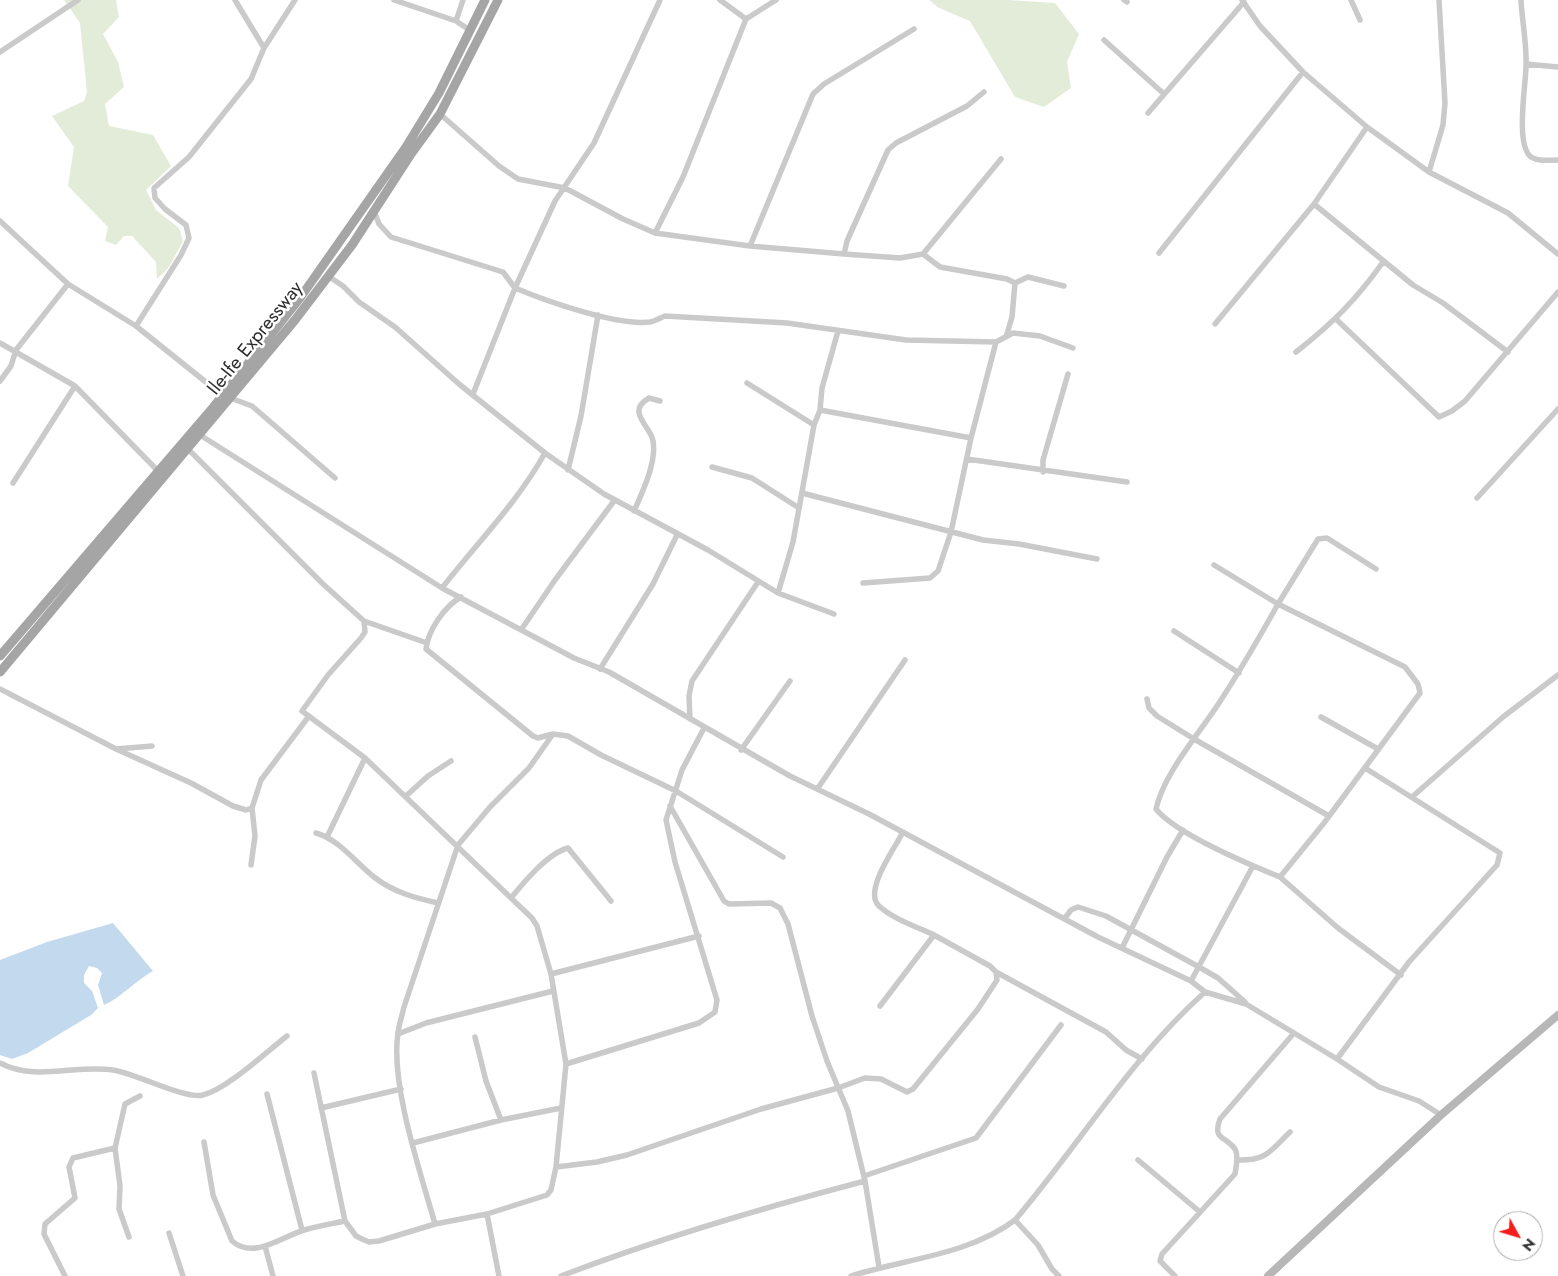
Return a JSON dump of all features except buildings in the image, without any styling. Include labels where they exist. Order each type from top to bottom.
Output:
[{"type":"main road","name":"Ile-Ife Expressway","points":[[0,656],[102,539],[157,470],[295,320],[359,234],[440,114],[498,0]]},
{"type":"main road","name":"Ile-Ife Expressway","points":[[0,672],[101,549],[200,435],[225,397],[351,227],[406,147],[434,100],[471,31],[481,2]]},
{"type":"main road","points":[[351,227],[359,234]]},
{"type":"main road","points":[[1268,1276],[1441,1116],[1558,1015]]},
{"type":"street","points":[[0,52],[78,0]]},
{"type":"street","points":[[235,0],[264,48]]},
{"type":"street","points":[[136,326],[181,255],[189,238],[186,225],[165,209],[155,198],[154,188],[188,157],[251,79],[264,48],[295,0]]},
{"type":"street","points":[[394,0],[456,21],[471,31]]},
{"type":"street","points":[[456,21],[463,0]]},
{"type":"street","points":[[473,394],[544,221],[594,143],[660,0]]},
{"type":"street","points":[[720,0],[746,19]]},
{"type":"street","points":[[655,233],[687,168],[746,19],[776,0]]},
{"type":"street","points":[[1351,0],[1360,20]]},
{"type":"street","points":[[1429,172],[1443,125],[1445,103],[1439,0]]},
{"type":"street","points":[[1521,0],[1526,64],[1522,109],[1526,149],[1531,156],[1541,160],[1558,160]]},
{"type":"street","points":[[1148,113],[1243,1],[1260,26],[1303,72],[1368,127],[1429,172],[1508,213],[1558,254]]},
{"type":"street","points":[[750,246],[813,94],[824,84],[914,29]]},
{"type":"street","points":[[1104,40],[1164,94]]},
{"type":"street","points":[[1526,64],[1558,67]]},
{"type":"street","points":[[1159,253],[1303,72]]},
{"type":"street","points":[[844,254],[847,241],[888,150],[896,142],[967,106],[984,92]]},
{"type":"street","points":[[440,114],[498,166],[518,179],[565,188],[623,219],[655,233],[750,246],[844,254],[900,258],[923,254],[1001,159]]},
{"type":"street","points":[[1215,324],[1314,204],[1368,127]]},
{"type":"street","points":[[1314,204],[1350,231],[1384,262],[1508,352]]},
{"type":"street","points":[[374,211],[379,224],[391,237],[503,272],[515,288],[542,300],[598,315],[651,322],[665,316],[769,322],[906,340],[996,342],[1013,333],[1040,336],[1073,348]]},
{"type":"street","points":[[0,222],[68,284],[136,326],[225,397],[252,406],[335,478]]},
{"type":"street","points":[[923,254],[940,267],[1007,279],[1015,283]]},
{"type":"street","points":[[1296,352],[1336,320],[1358,296],[1384,262]]},
{"type":"street","points":[[328,276],[343,286],[359,302],[395,327],[545,453],[614,501],[708,550],[778,593],[834,614]]},
{"type":"street","points":[[1015,283],[1028,277],[1064,286]]},
{"type":"street","points":[[1006,336],[1012,317],[1015,283]]},
{"type":"street","points":[[0,381],[10,366],[16,350],[68,284]]},
{"type":"street","points":[[1336,320],[1439,417],[1465,402],[1558,292]]},
{"type":"street","points":[[568,470],[581,416],[598,315]]},
{"type":"street","points":[[778,593],[793,542],[814,425],[820,410],[822,388],[838,330]]},
{"type":"street","points":[[863,583],[930,578],[938,571],[951,532],[971,438],[996,342]]},
{"type":"street","points":[[0,343],[16,350],[75,386],[157,470]]},
{"type":"street","points":[[1044,472],[1043,460],[1068,374]]},
{"type":"street","points":[[747,383],[814,425]]},
{"type":"street","points":[[12,483],[75,386]]},
{"type":"street","points":[[634,511],[650,468],[653,440],[642,420],[639,412],[640,407],[649,398],[660,401]]},
{"type":"street","points":[[1477,498],[1558,409]]},
{"type":"street","points":[[820,410],[971,438]]},
{"type":"street","points":[[200,435],[442,588],[574,658],[600,669],[790,776],[818,788],[1122,948],[1191,981],[1205,992],[1246,1004]]},
{"type":"street","points":[[188,449],[323,584],[364,622],[427,643]]},
{"type":"street","points":[[442,588],[483,535],[507,510],[530,480],[545,453]]},
{"type":"street","points":[[967,459],[1044,472],[1127,482]]},
{"type":"street","points":[[712,467],[752,478],[799,508]]},
{"type":"street","points":[[802,493],[925,523],[951,532],[1097,558]]},
{"type":"street","points":[[521,630],[555,580],[614,501]]},
{"type":"street","points":[[600,669],[653,584],[677,534]]},
{"type":"street","points":[[1376,569],[1327,538],[1318,539],[1239,673],[1173,772],[1158,800],[1156,809],[1163,818],[1183,830],[1280,878],[1338,928],[1400,974]]},
{"type":"street","points":[[1214,565],[1278,604],[1405,667],[1418,684],[1420,693],[1329,816],[1280,878]]},
{"type":"street","points":[[690,719],[688,696],[692,681],[758,582]]},
{"type":"street","points":[[461,597],[446,609],[427,643],[426,649],[430,654],[533,736],[538,738],[553,734],[568,736],[676,791],[783,857]]},
{"type":"street","points":[[314,1073],[345,1221],[356,1236],[369,1242],[435,1224],[487,1214],[546,1195],[550,1190],[556,1166],[566,1064],[551,974],[537,926],[532,918],[365,758],[302,711],[303,707],[361,638],[365,632],[364,622]]},
{"type":"street","points":[[1174,631],[1239,673]]},
{"type":"street","points":[[818,788],[905,660]]},
{"type":"street","points":[[1412,797],[1502,717],[1558,675]]},
{"type":"street","points":[[741,750],[790,681]]},
{"type":"street","points":[[0,689],[116,749],[191,783],[232,806],[246,810],[252,808]]},
{"type":"street","points":[[1146,700],[1149,708],[1158,716],[1194,740],[1329,816]]},
{"type":"street","points":[[251,865],[255,836],[252,808],[261,780],[309,716]]},
{"type":"street","points":[[1321,716],[1378,749]]},
{"type":"street","points":[[566,1064],[710,1018],[715,1012],[717,1000],[668,834],[666,820],[682,770],[704,728]]},
{"type":"street","points":[[435,1224],[413,1143],[401,1089],[398,1034],[438,902],[458,846],[496,800],[529,768],[553,734]]},
{"type":"street","points":[[116,749],[152,746]]},
{"type":"street","points":[[327,836],[365,758]]},
{"type":"street","points":[[406,796],[428,776],[451,761]]},
{"type":"street","points":[[1337,1059],[1400,974],[1497,865],[1500,853],[1365,768]]},
{"type":"street","points":[[670,806],[724,901],[728,904],[772,903],[780,908],[788,924],[812,1016],[848,1112],[865,1179],[878,1267]]},
{"type":"street","points":[[1122,948],[1166,857],[1183,830]]},
{"type":"street","points":[[903,832],[878,879],[874,895],[875,901],[886,910],[1106,1032],[1126,1050],[1142,1059]]},
{"type":"street","points":[[316,833],[327,836],[374,878],[392,890],[438,902]]},
{"type":"street","points":[[511,898],[540,866],[562,850],[568,848],[611,901]]},
{"type":"street","points":[[1191,981],[1253,866]]},
{"type":"street","points":[[1065,918],[1071,910],[1078,907],[1088,909],[1131,930],[1218,978],[1246,1004],[1337,1059],[1379,1087],[1419,1102],[1441,1116]]},
{"type":"street","points":[[880,1006],[934,935]]},
{"type":"street","points":[[551,974],[699,936]]},
{"type":"street","points":[[556,1166],[576,1165],[627,1155],[761,1109],[838,1088],[865,1078],[873,1077],[907,1092],[913,1089],[978,1009],[997,980],[996,972]]},
{"type":"street","points":[[398,1034],[426,1023],[554,991]]},
{"type":"street","points":[[851,1276],[878,1267],[971,1243],[1006,1226],[1014,1220],[1115,1091],[1185,1010],[1205,992]]},
{"type":"street","points":[[561,1276],[645,1246],[772,1205],[865,1179],[976,1138],[1061,1025]]},
{"type":"street","points":[[1175,1276],[1160,1261],[1162,1254],[1235,1174],[1237,1160],[1235,1150],[1219,1135],[1217,1127],[1220,1119],[1294,1033]]},
{"type":"street","points":[[0,1063],[16,1070],[41,1072],[111,1070],[132,1074],[185,1094],[201,1096],[216,1090],[287,1036]]},
{"type":"street","points":[[475,1037],[486,1080],[501,1120]]},
{"type":"street","points":[[321,1108],[401,1089]]},
{"type":"street","points":[[267,1094],[302,1230]]},
{"type":"street","points":[[129,1237],[119,1209],[120,1186],[115,1148],[125,1104],[140,1096]]},
{"type":"street","points":[[413,1143],[501,1120],[561,1108]]},
{"type":"street","points":[[1237,1160],[1256,1161],[1290,1132]]},
{"type":"street","points":[[204,1142],[213,1195],[232,1241],[244,1249],[265,1246],[302,1230],[345,1221]]},
{"type":"street","points":[[65,1276],[44,1234],[45,1224],[75,1198],[69,1167],[74,1158],[115,1148]]},
{"type":"street","points":[[1138,1160],[1200,1212]]},
{"type":"street","points":[[487,1214],[499,1276]]},
{"type":"street","points":[[1014,1220],[1038,1244],[1052,1269],[1059,1276]]},
{"type":"street","points":[[169,1233],[183,1276]]},
{"type":"street","points":[[265,1246],[272,1276]]},
{"type":"green space","points":[[64,0],[116,0],[119,17],[103,34],[118,62],[124,87],[105,104],[109,126],[153,135],[171,166],[146,190],[156,210],[179,228],[183,241],[169,267],[157,279],[156,262],[132,236],[124,236],[116,245],[105,241],[108,227],[68,186],[74,147],[52,116],[84,101],[87,92],[80,23]]},
{"type":"green space","points":[[929,0],[1008,0],[1055,3],[1079,34],[1067,62],[1071,88],[1044,107],[1015,97],[970,21],[939,8]]},
{"type":"water","points":[[113,923],[153,971],[117,998],[104,1005],[98,985],[102,973],[97,968],[89,966],[84,975],[84,983],[92,991],[98,1008],[91,1015],[28,1053],[12,1059],[0,1055],[0,960],[47,942]]}]
